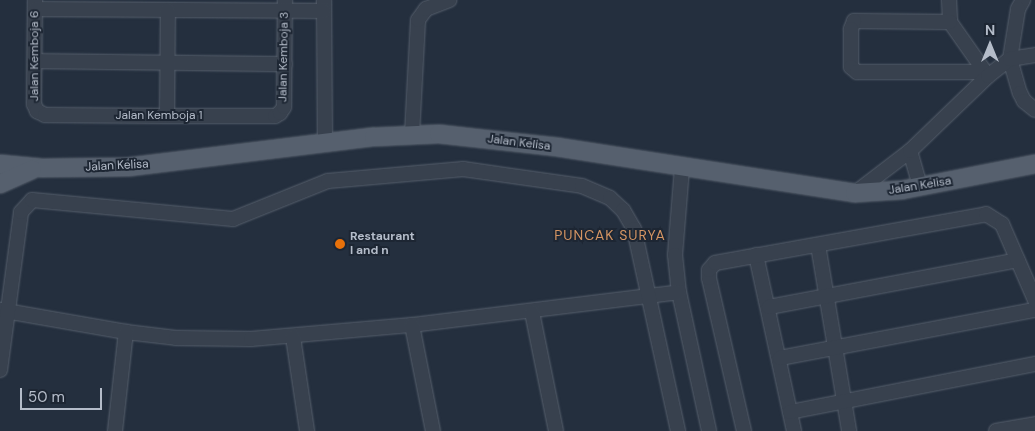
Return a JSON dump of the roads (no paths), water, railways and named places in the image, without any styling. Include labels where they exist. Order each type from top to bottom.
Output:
[{"type":"main road","name":"Jalan Kelisa","points":[[0,164],[42,168],[128,167],[412,134],[456,135],[511,142],[855,193],[920,187],[1035,164]]},
{"type":"main road","points":[[0,184],[24,172],[42,168]]},
{"type":"street","points":[[412,134],[418,20],[426,9],[448,0]]},
{"type":"street","points":[[949,0],[950,22],[986,74]]},
{"type":"street","points":[[1024,0],[1018,9],[1010,59],[1024,101],[1035,110]]},
{"type":"street","points":[[35,4],[138,5],[168,10],[285,5],[324,6],[325,144]]},
{"type":"street","name":"Jalan Kemboja 6","points":[[35,4],[37,111]]},
{"type":"street","name":"Jalan Kemboja 3","points":[[280,113],[284,107],[285,5]]},
{"type":"street","points":[[168,10],[168,116]]},
{"type":"street","points":[[950,22],[854,21],[851,29],[851,67],[863,72],[986,74]]},
{"type":"street","points":[[855,193],[910,151],[986,74],[1010,59],[1035,55]]},
{"type":"street","points":[[35,61],[285,64]]},
{"type":"street","name":"Jalan Kemboja 1","points":[[37,111],[45,115],[275,116],[280,113]]},
{"type":"street","points":[[910,151],[920,187]]},
{"type":"street","points":[[0,370],[4,310],[20,212],[32,200],[233,219],[328,181],[463,168],[582,186],[610,198],[623,210],[634,229],[678,431]]},
{"type":"street","points":[[682,168],[675,255],[679,292],[710,431]]},
{"type":"street","points":[[744,431],[709,270],[715,263],[756,254],[818,245],[986,214],[1000,220],[1035,300]]},
{"type":"street","points":[[818,245],[846,400],[849,431]]},
{"type":"street","points":[[756,254],[780,358],[794,431]]},
{"type":"street","points":[[769,307],[1018,260]]},
{"type":"street","points":[[4,310],[126,332],[216,340],[293,337],[412,326],[679,292]]},
{"type":"street","points":[[780,358],[1035,310]]},
{"type":"street","points":[[532,312],[556,431]]},
{"type":"street","points":[[412,326],[433,431]]},
{"type":"street","points":[[115,431],[126,332]]},
{"type":"street","points":[[293,337],[307,431]]},
{"type":"street","points":[[790,412],[1035,364]]},
{"type":"street","points":[[996,431],[1035,424]]},
{"type":"place","name":"Restaurant l and n","points":[[340,244]]},
{"type":"district","name":"PUNCAK SURYA","points":[[610,235]]}]
